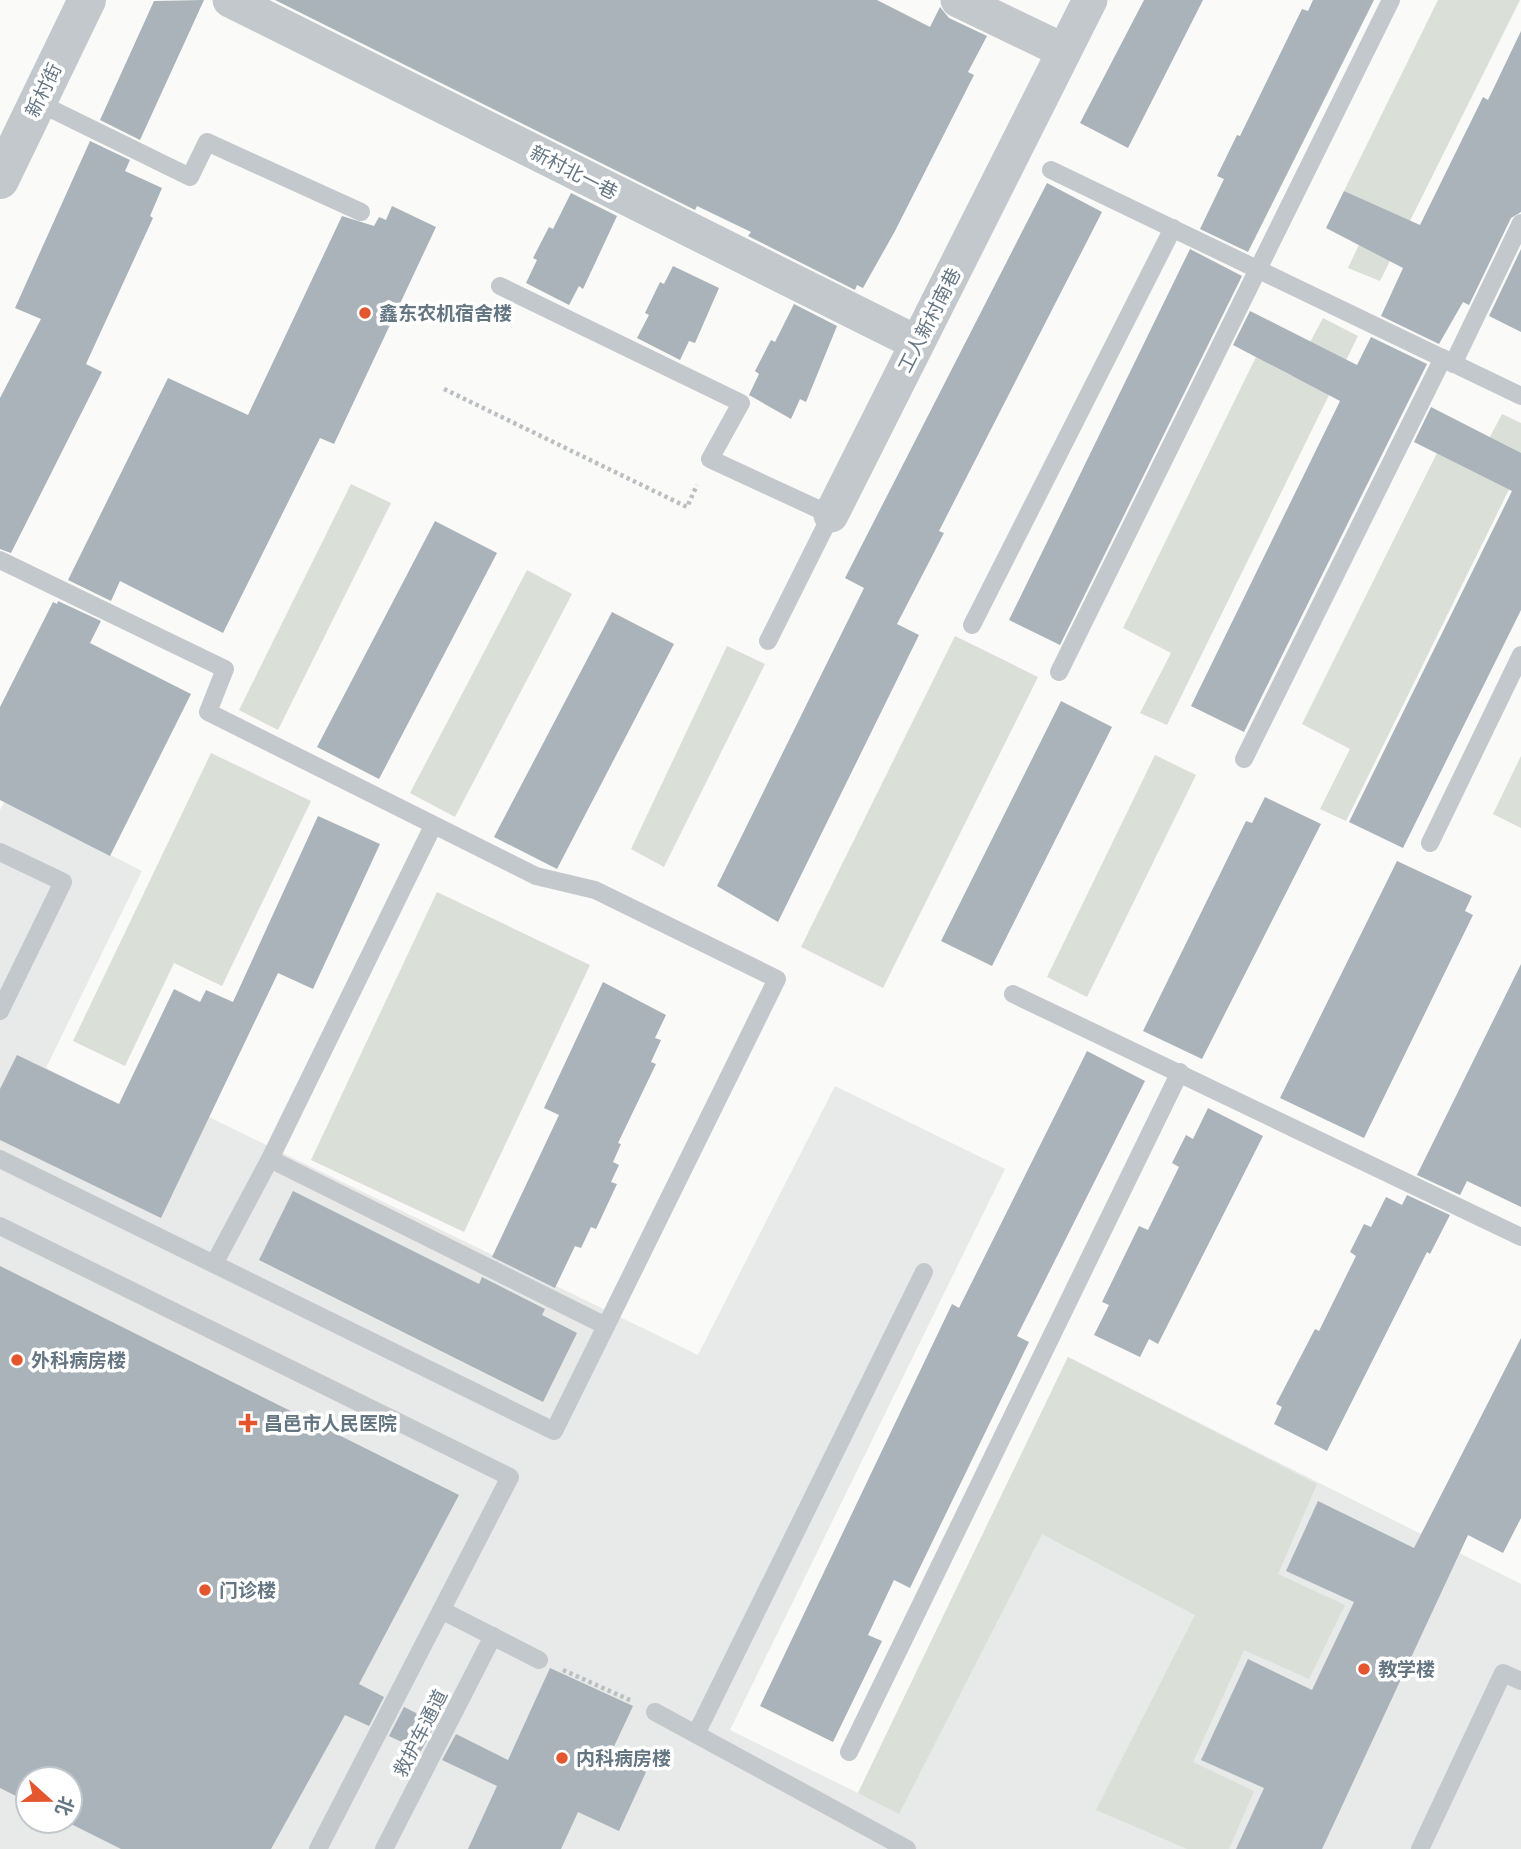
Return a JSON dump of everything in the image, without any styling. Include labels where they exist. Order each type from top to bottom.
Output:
[{"type":"street","name":"新村街","points":[[0,180],[87,0]]},
{"type":"street","name":"新村北一巷","points":[[230,0],[918,343]]},
{"type":"street","points":[[958,0],[1064,51]]},
{"type":"street","name":"工人新村南巷","points":[[831,515],[1090,0]]},
{"type":"lane","points":[[1059,672],[1391,0]]},
{"type":"lane","points":[[37,102],[190,177],[207,142],[361,212]]},
{"type":"lane","points":[[1051,170],[1521,396]]},
{"type":"lane","points":[[1244,759],[1521,223]]},
{"type":"lane","points":[[972,625],[1172,228]]},
{"type":"lane","points":[[500,286],[741,403],[710,458],[831,515]]},
{"type":"lane","name":"工人新村南巷","points":[[768,641],[831,515]]},
{"type":"lane","points":[[0,560],[225,669],[208,712],[536,876],[595,890],[776,979],[554,1431],[0,1159]]},
{"type":"lane","points":[[1430,843],[1521,654]]},
{"type":"lane","points":[[214,1264],[270,1159],[433,826]]},
{"type":"lane","points":[[0,852],[63,882],[0,1011]]},
{"type":"lane","points":[[1013,994],[1521,1237]]},
{"type":"lane","points":[[849,1752],[1180,1072]]},
{"type":"lane","points":[[270,1159],[606,1326]]},
{"type":"lane","points":[[0,1226],[510,1477],[318,1849]]},
{"type":"lane","points":[[696,1734],[924,1272]]},
{"type":"lane","points":[[443,1611],[539,1660]]},
{"type":"lane","name":"救护车通道","points":[[384,1849],[494,1636]]},
{"type":"lane","points":[[1420,1849],[1503,1673],[1521,1681]]},
{"type":"lane","points":[[655,1712],[908,1849]]},
{"type":"path","points":[[444,389],[687,507],[710,458]]},
{"type":"path","points":[[539,1660],[655,1712]]},
{"type":"shaded area","points":[[1438,0],[1520,0],[1380,281],[1348,268],[1377,207],[1344,191]]},
{"type":"shaded area","points":[[1323,318],[1358,336],[1167,725],[1140,713],[1171,653],[1123,628],[1256,357],[1292,376]]},
{"type":"shaded area","points":[[1502,414],[1521,423],[1521,465],[1346,821],[1320,809],[1350,749],[1302,724],[1437,453],[1472,471]]},
{"type":"shaded area","points":[[351,484],[391,503],[278,730],[239,710]]},
{"type":"shaded area","points":[[527,570],[572,594],[455,817],[410,793]]},
{"type":"shaded area","points":[[955,636],[1038,677],[883,988],[801,947]]},
{"type":"shaded area","points":[[727,646],[765,664],[664,867],[631,849]]},
{"type":"shaded area","points":[[211,753],[311,801],[222,986],[174,963],[125,1066],[73,1041]]},
{"type":"shaded area","points":[[1155,755],[1196,775],[1087,997],[1047,977]]},
{"type":"shaded area","points":[[1521,756],[1521,828],[1493,814]]},
{"type":"shaded area","name":"昌邑市人民医院","points":[[5,801],[142,871],[46,1068],[78,1084],[63,1113],[209,1117],[698,1355],[835,1086],[1005,1169],[730,1730],[858,1793],[1068,1357],[1521,1584],[1521,1849],[0,1849],[0,810]]},
{"type":"shaded area","points":[[437,892],[590,965],[464,1232],[311,1160]]},
{"type":"shaded area","points":[[1068,1357],[1317,1484],[1278,1574],[1345,1605],[1309,1679],[1244,1650],[1193,1762],[1254,1791],[1229,1849],[1187,1849],[1096,1810],[1195,1615],[1042,1534],[899,1814],[858,1793]]},
{"type":"building","points":[[204,0],[140,140],[100,120],[154,1]]},
{"type":"building","points":[[275,0],[877,0],[930,27],[940,7],[949,18],[987,36],[968,72],[974,75],[895,231],[863,288],[857,285],[855,290],[748,236],[751,232],[697,206],[695,210]]},
{"type":"building","points":[[1144,0],[1203,0],[1128,148],[1080,123]]},
{"type":"building","points":[[1313,0],[1374,0],[1248,252],[1200,229],[1224,179],[1217,176],[1237,135],[1240,136],[1302,9],[1308,11]]},
{"type":"building","points":[[1521,31],[1521,212],[1511,218],[1469,305],[1463,302],[1439,344],[1381,316],[1403,268],[1326,228],[1344,191],[1420,225],[1483,97],[1488,100]]},
{"type":"building","points":[[90,141],[130,160],[125,171],[162,188],[150,216],[153,218],[86,364],[102,372],[11,553],[0,549],[0,398],[41,319],[15,308]]},
{"type":"building","points":[[1047,183],[1102,212],[939,531],[944,533],[897,624],[919,635],[778,922],[717,886],[864,588],[845,578]]},
{"type":"building","points":[[571,193],[617,216],[583,289],[579,286],[569,305],[526,283],[537,260],[533,258],[549,227],[553,229]]},
{"type":"building","points":[[392,206],[436,227],[334,444],[320,438],[223,633],[120,581],[111,601],[68,580],[168,378],[248,415],[342,216],[374,226],[379,217],[386,220]]},
{"type":"building","points":[[1190,249],[1242,276],[1060,645],[1009,620]]},
{"type":"building","points":[[1521,249],[1521,332],[1489,316]]},
{"type":"building","points":[[673,266],[719,288],[695,343],[689,341],[680,360],[637,338],[649,315],[645,313],[660,282],[664,284]]},
{"type":"building","points":[[794,304],[837,326],[806,402],[800,399],[791,419],[749,395],[759,374],[755,371],[771,340],[775,342]]},
{"type":"building","points":[[1250,311],[1357,365],[1371,337],[1427,364],[1244,732],[1191,706],[1340,401],[1233,345]]},
{"type":"building","points":[[1431,407],[1521,453],[1521,610],[1403,848],[1349,822],[1512,491],[1414,442]]},
{"type":"building","points":[[435,521],[497,553],[379,779],[317,747]]},
{"type":"building","points":[[58,601],[101,621],[90,643],[191,694],[110,856],[0,800],[0,707],[53,602],[57,604]]},
{"type":"building","points":[[612,612],[674,644],[557,869],[494,837]]},
{"type":"building","points":[[1061,701],[1112,727],[992,966],[941,941]]},
{"type":"building","points":[[1265,797],[1321,824],[1202,1059],[1143,1031],[1246,821],[1252,823]]},
{"type":"building","points":[[318,816],[380,844],[313,989],[278,973],[161,1218],[0,1140],[0,1089],[17,1055],[119,1104],[174,989],[200,1002],[206,990],[233,1002]]},
{"type":"building","points":[[1397,861],[1472,896],[1465,911],[1473,915],[1364,1138],[1280,1098]]},
{"type":"building","points":[[1521,964],[1521,1207],[1467,1181],[1460,1195],[1417,1175]]},
{"type":"building","points":[[603,982],[666,1015],[655,1038],[661,1040],[651,1062],[656,1064],[618,1143],[621,1144],[613,1162],[619,1165],[611,1182],[617,1184],[596,1229],[591,1227],[581,1248],[575,1246],[555,1288],[492,1257],[559,1115],[544,1108]]},
{"type":"building","points":[[1087,1051],[1145,1081],[1017,1336],[1029,1342],[910,1588],[894,1580],[868,1635],[882,1641],[833,1742],[760,1706],[952,1304],[959,1308]]},
{"type":"building","points":[[1208,1108],[1263,1136],[1158,1344],[1149,1339],[1140,1357],[1094,1335],[1109,1305],[1102,1302],[1139,1226],[1148,1230],[1179,1167],[1172,1163],[1186,1135],[1193,1139]]},
{"type":"building","points":[[293,1191],[479,1284],[482,1277],[545,1309],[542,1315],[577,1333],[543,1402],[259,1260]]},
{"type":"building","points":[[1407,1195],[1450,1215],[1430,1254],[1427,1252],[1327,1451],[1274,1424],[1282,1407],[1276,1404],[1315,1329],[1319,1331],[1356,1256],[1350,1252],[1364,1224],[1371,1227],[1386,1197],[1402,1205]]},
{"type":"building","name":"门诊楼","points":[[0,1266],[459,1495],[359,1684],[384,1697],[369,1726],[345,1715],[271,1849],[121,1849],[84,1830],[84,1765],[14,1765],[14,1795],[0,1788]]},
{"type":"building","name":"教学楼","points":[[1521,1338],[1521,1518],[1503,1553],[1468,1535],[1322,1849],[1236,1849],[1264,1788],[1201,1760],[1248,1659],[1312,1690],[1354,1602],[1286,1571],[1318,1501],[1414,1548]]},
{"type":"building","name":"内科病房楼","points":[[550,1668],[633,1706],[610,1755],[646,1772],[619,1831],[578,1812],[561,1849],[468,1849],[497,1786],[442,1760],[456,1734],[508,1760]]},
{"type":"building","points":[[404,1707],[436,1723],[421,1751],[389,1736]]},
{"type":"place","name":"鑫东农机宿舍楼","points":[[365,313]]},
{"type":"place","name":"外科病房楼","points":[[17,1360]]},
{"type":"place","name":"昌邑市人民医院","points":[[248,1423]]},
{"type":"place","name":"门诊楼","points":[[205,1590]]},
{"type":"place","name":"教学楼","points":[[1364,1669]]},
{"type":"place","name":"内科病房楼","points":[[562,1758]]}]
